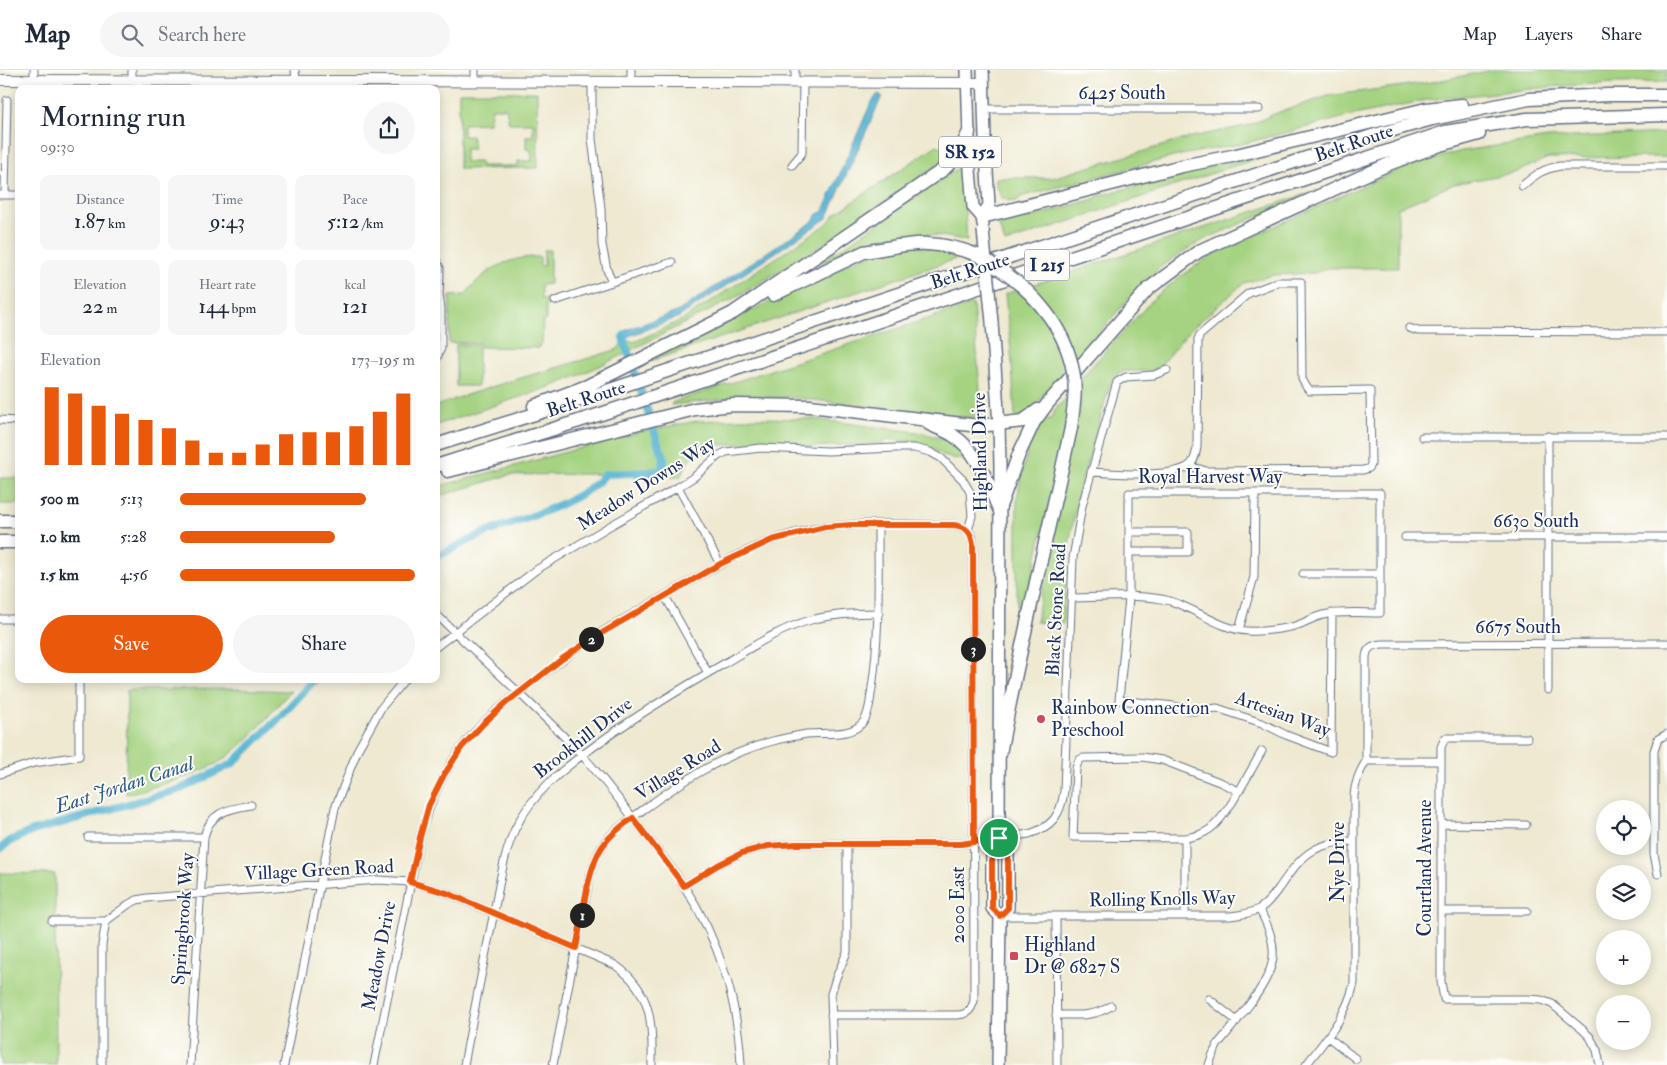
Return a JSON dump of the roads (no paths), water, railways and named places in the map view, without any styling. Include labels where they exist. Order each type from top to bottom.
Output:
[{"type":"highway","name":"Belt Route","points":[[440,443],[589,397],[1372,136],[1432,118],[1529,100],[1608,95],[1667,95]]},
{"type":"highway","points":[[982,216],[1182,166],[1232,156],[1426,109],[1494,101],[1529,100]]},
{"type":"highway","name":"Belt Route","points":[[440,465],[601,414],[1445,132],[1527,119],[1667,115]]},
{"type":"highway","points":[[999,510],[1034,422],[1048,403],[1148,289],[1199,251],[1391,163],[1440,145],[1527,119]]},
{"type":"highway","points":[[734,313],[944,169],[957,156],[969,132]]},
{"type":"highway","points":[[440,442],[587,386],[734,313],[864,252],[927,243],[953,248],[978,256],[1003,271],[1028,291],[1052,319],[1066,345],[1074,372],[1074,403],[1071,428],[1020,651],[1000,754]]},
{"type":"highway","points":[[440,473],[695,409],[733,405],[810,406],[979,426],[1023,421],[1048,403]]},
{"type":"highway","points":[[918,419],[954,436],[967,447],[980,466],[999,510]]},
{"type":"highway","points":[[0,521],[15,521]]},
{"type":"highway","points":[[0,542],[15,542]]},
{"type":"main road","name":"Highland Drive","points":[[968,70],[973,207],[982,216]]},
{"type":"main road","name":"Highland Drive","points":[[983,70],[989,205],[982,216],[999,424],[999,838],[992,850],[992,908],[1000,916]]},
{"type":"main road","name":"Highland Drive","points":[[998,1065],[1000,916],[1008,908],[1008,848],[999,838]]},
{"type":"street","points":[[295,70],[296,81]]},
{"type":"street","points":[[475,82],[476,70]]},
{"type":"street","points":[[631,70],[631,82]]},
{"type":"street","points":[[792,165],[802,153],[799,82],[795,70]]},
{"type":"street","points":[[0,80],[34,75],[132,75],[414,85],[475,82],[983,83]]},
{"type":"street","points":[[592,82],[592,139],[601,208],[602,245],[606,270],[612,282]]},
{"type":"street","points":[[7,100],[2,195],[15,195]]},
{"type":"street","name":"6425 South","points":[[984,109],[1259,109]]},
{"type":"street","points":[[1522,186],[1535,174],[1547,168],[1560,166],[1667,166]]},
{"type":"street","points":[[555,301],[672,262]]},
{"type":"street","points":[[1091,472],[1165,474],[1190,466],[1196,457],[1197,447],[1198,338],[1249,293],[1278,282],[1301,282],[1302,379],[1310,390],[1370,390],[1371,465],[1363,470],[1206,471],[1190,466]]},
{"type":"street","points":[[440,304],[440,350]]},
{"type":"street","points":[[1410,328],[1418,331],[1667,332]]},
{"type":"street","name":"Black Stone Road","points":[[684,886],[742,853],[768,846],[796,844],[961,844],[1024,835],[1038,831],[1052,821],[1062,804],[1064,791],[1071,598],[1076,539],[1082,506],[1118,382],[1121,378],[1154,375],[1167,370]]},
{"type":"street","points":[[0,420],[15,421]]},
{"type":"street","points":[[1548,436],[1548,690]]},
{"type":"street","points":[[1422,437],[1667,436]]},
{"type":"street","name":"Meadow Downs Way","points":[[440,644],[536,570],[678,487],[726,452],[760,448],[828,451],[914,448],[930,452],[941,458],[968,487],[972,516],[968,530]]},
{"type":"street","points":[[678,487],[720,564]]},
{"type":"street","name":"Royal Harvest Way","points":[[1119,700],[1129,598],[1129,493],[1380,493],[1380,613],[1332,614]]},
{"type":"street","points":[[1239,630],[1254,577],[1255,493]]},
{"type":"street","name":"Meadow Drive","points":[[374,1065],[410,882],[429,805],[444,775],[462,747],[483,724],[518,693],[595,637],[720,564],[772,540],[825,527],[852,525],[954,525],[968,530]]},
{"type":"street","name":"Village Road","points":[[552,1065],[594,861],[601,847],[610,836],[682,782],[739,752],[773,741],[808,734],[849,731],[860,725],[869,710],[874,672],[878,613],[878,525]]},
{"type":"street","name":"2000 East","points":[[831,1015],[958,1015],[970,1011],[974,1001],[973,544],[972,536],[968,530]]},
{"type":"street","points":[[1129,532],[1188,532],[1188,552],[1129,552]]},
{"type":"street","name":"6630 South","points":[[1404,537],[1667,537]]},
{"type":"street","points":[[1303,574],[1380,574]]},
{"type":"street","points":[[664,596],[708,673]]},
{"type":"street","points":[[1071,598],[1145,598],[1170,602],[1184,606],[1226,626],[1249,631],[1287,628],[1320,616],[1332,614]]},
{"type":"street","name":"Brookhill Drive","points":[[464,1065],[509,844],[524,812],[534,798],[546,785],[582,755],[643,712],[780,632],[810,620],[835,615],[878,613]]},
{"type":"street","name":"Artesian Way","points":[[1119,700],[1174,706],[1193,711],[1217,708],[1262,723],[1286,735],[1331,752],[1332,614]]},
{"type":"street","points":[[440,618],[582,755],[633,818],[684,886],[718,953],[727,981],[740,1041],[740,1065]]},
{"type":"street","points":[[0,619],[15,619]]},
{"type":"street","name":"6675 South","points":[[1370,648],[1382,644],[1667,643]]},
{"type":"street","name":"Nye Drive","points":[[1306,1065],[1345,1012],[1351,998],[1354,983],[1355,784],[1358,774],[1366,761],[1366,652],[1370,648]]},
{"type":"street","points":[[1,772],[34,763],[79,756],[79,683]]},
{"type":"street","points":[[284,1065],[336,808],[358,749],[381,708],[402,683]]},
{"type":"street","points":[[1658,874],[1654,854],[1654,750],[1658,740],[1667,734]]},
{"type":"street","name":"Courtland Avenue","points":[[1527,738],[1445,738],[1441,747],[1441,982],[1444,999],[1528,999],[1541,1000],[1552,1004],[1590,1037],[1597,1050],[1600,1065]]},
{"type":"street","points":[[1238,791],[1162,760],[1142,757],[1088,757],[1080,760],[1076,768],[1073,837],[1185,838],[1196,836],[1217,823],[1238,791],[1262,752]]},
{"type":"street","points":[[1366,761],[1441,761]]},
{"type":"street","name":"Springbrook Way","points":[[190,1065],[206,827],[214,817],[232,808],[251,805]]},
{"type":"street","points":[[1441,824],[1526,824]]},
{"type":"street","points":[[88,836],[204,837]]},
{"type":"street","points":[[1185,838],[1185,916]]},
{"type":"street","name":"Rolling Knolls Way","points":[[1000,916],[1240,915],[1259,909],[1276,892],[1302,858],[1312,850],[1336,842],[1354,841]]},
{"type":"street","points":[[832,1065],[831,994],[846,952],[848,926],[847,844]]},
{"type":"street","name":"Village Green Road","points":[[106,921],[136,900],[147,898],[378,880],[410,882],[447,893],[615,965],[622,970],[644,998],[650,1015],[653,1033],[652,1065]]},
{"type":"street","points":[[1209,1065],[1218,1044],[1262,988],[1272,966],[1274,953],[1272,940],[1259,909]]},
{"type":"street","points":[[1441,911],[1526,911]]},
{"type":"street","points":[[1056,916],[1057,1065]]},
{"type":"street","points":[[52,921],[106,921],[102,945],[102,1065]]},
{"type":"street","points":[[1209,999],[1237,1021]]},
{"type":"street","points":[[1056,1015],[1091,1015],[1102,1012],[1111,1006]]},
{"type":"street","points":[[1328,1037],[1356,1059]]},
{"type":"water","points":[[878,94],[882,96],[827,218],[679,317],[629,336],[626,338],[627,342],[621,343],[620,336],[626,330],[677,312],[811,223],[818,214],[823,212],[871,103]]},
{"type":"waterway","name":"East Jordan Canal","points":[[440,555],[485,533],[567,502],[595,484],[605,474],[661,470],[664,457],[623,337],[626,334]]},
{"type":"waterway","name":"East Jordan Canal","points":[[0,849],[10,841],[33,831],[181,789],[232,764],[311,683]]},
{"type":"place","name":"Rainbow Connection Preschool","points":[[1041,719]]},
{"type":"place","name":"Highland Dr @ 6827 S","points":[[1014,956]]}]
